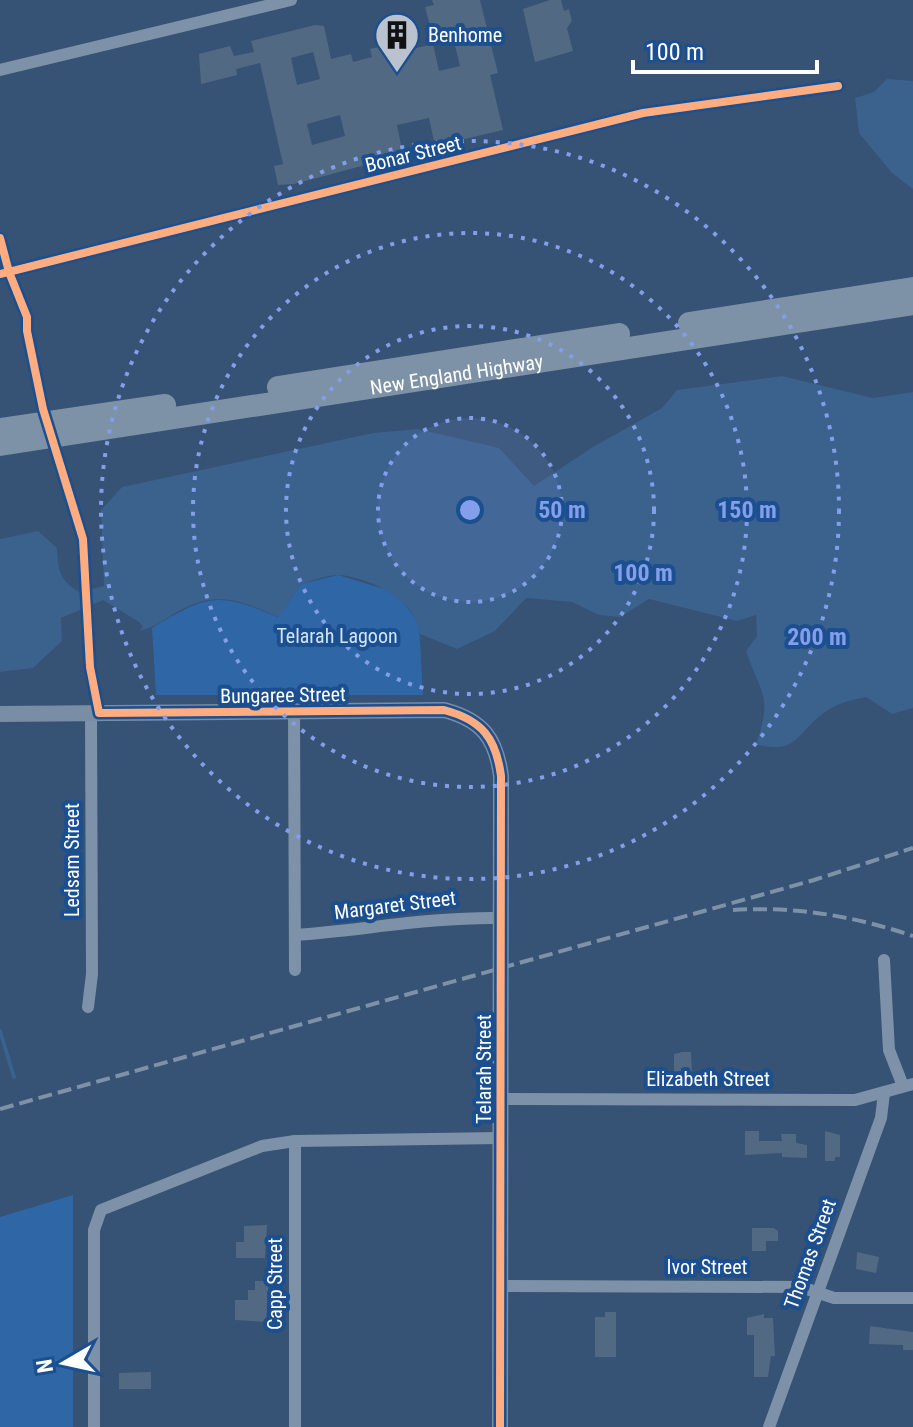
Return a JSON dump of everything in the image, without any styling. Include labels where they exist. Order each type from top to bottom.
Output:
[{"type":"highway","name":"New England Highway","points":[[0,429],[913,288]]},
{"type":"highway","name":"New England Highway","points":[[0,445],[913,304]]},
{"type":"street","points":[[0,70],[291,0]]},
{"type":"street","name":"Bonar Street","points":[[4,273],[643,113],[838,86]]},
{"type":"street","points":[[0,238],[4,273],[27,317]]},
{"type":"street","name":"Bungaree Street","points":[[0,714],[444,710],[473,719]]},
{"type":"street","points":[[294,711],[295,970]]},
{"type":"street","name":"Ledsam Street","points":[[88,1007],[92,974],[91,713]]},
{"type":"street","name":"Telarah Street","points":[[473,719],[490,735],[500,765],[500,1427]]},
{"type":"street","name":"Margaret Street","points":[[295,935],[399,927],[466,916],[499,918]]},
{"type":"street","points":[[884,960],[889,1050],[908,1085]]},
{"type":"street","name":"Elizabeth Street","points":[[500,1099],[855,1100],[908,1085]]},
{"type":"street","name":"Thomas Street","points":[[769,1427],[881,1118],[884,1093]]},
{"type":"street","points":[[94,1427],[94,1230],[101,1210],[262,1146],[295,1141],[500,1138]]},
{"type":"street","name":"Capp Street","points":[[295,1141],[295,1427]]},
{"type":"street","name":"Ivor Street","points":[[500,1286],[801,1287],[834,1298],[913,1298]]},
{"type":"green space","name":"Telarah Lagoon","points":[[338,575],[394,592],[419,622],[423,695],[156,695],[152,628],[187,608],[214,600],[241,603],[278,617],[301,584]]},
{"type":"green space","points":[[73,1195],[73,1427],[0,1427],[0,1217]]},
{"type":"shaded area","points":[[887,79],[913,81],[913,189],[892,173],[859,133],[855,98],[874,92]]},
{"type":"shaded area","name":"Telarah Lagoon","points":[[782,376],[873,398],[913,392],[913,708],[892,714],[866,697],[855,699],[825,712],[788,745],[770,747],[756,744],[764,705],[746,651],[757,636],[756,615],[737,621],[649,599],[620,617],[599,615],[572,602],[526,598],[495,631],[457,649],[420,634],[410,611],[390,592],[363,580],[338,575],[301,584],[279,617],[235,601],[213,600],[189,606],[139,631],[143,627],[139,622],[103,600],[61,618],[62,641],[33,668],[0,672],[0,539],[38,531],[57,548],[61,574],[72,588],[79,592],[104,586],[101,510],[122,487],[373,433],[418,429],[499,448],[534,486],[593,447],[662,408],[677,390]]},
{"type":"building","points":[[432,0],[480,0],[498,73],[490,75],[503,130],[435,146],[429,118],[397,125],[403,155],[294,184],[278,185],[274,166],[283,164],[260,63],[236,69],[237,75],[201,84],[199,54],[230,46],[234,56],[254,52],[251,41],[315,25],[324,26],[331,59],[351,54],[353,62],[372,57],[370,49],[410,40],[412,49],[433,44],[439,71],[460,66],[451,29],[432,33],[425,7],[434,5]],"holes":[[[313,52],[320,79],[297,85],[291,58]],[[340,115],[345,136],[312,145],[307,124]]]},
{"type":"building","points":[[550,0],[561,0],[564,11],[569,9],[572,21],[567,28],[573,51],[535,62],[523,9]]},
{"type":"building","points":[[691,1052],[692,1075],[674,1075],[674,1054]]},
{"type":"building","points":[[745,1131],[759,1131],[759,1141],[782,1141],[781,1134],[796,1134],[796,1143],[807,1145],[807,1158],[782,1157],[782,1153],[745,1155]]},
{"type":"building","points":[[825,1131],[840,1135],[840,1157],[835,1157],[835,1161],[825,1161]]},
{"type":"building","points":[[267,1225],[265,1258],[236,1258],[236,1242],[244,1242],[244,1226]]},
{"type":"building","points":[[752,1228],[774,1228],[778,1231],[778,1241],[766,1241],[766,1251],[752,1251]]},
{"type":"building","points":[[857,1252],[879,1257],[876,1273],[856,1269]]},
{"type":"building","points":[[255,1281],[269,1281],[266,1322],[235,1320],[235,1300],[248,1300],[248,1290],[255,1290]]},
{"type":"building","points":[[605,1312],[616,1312],[616,1357],[595,1357],[595,1317],[605,1317]]},
{"type":"building","points":[[764,1314],[764,1318],[773,1318],[775,1356],[771,1356],[768,1377],[754,1377],[754,1335],[747,1335],[747,1318]]},
{"type":"building","points":[[870,1326],[913,1332],[913,1350],[903,1350],[903,1345],[869,1344]]},
{"type":"building","points":[[151,1372],[151,1389],[119,1389],[119,1373]]},
{"type":"waterway","points":[[0,1031],[14,1077]]},
{"type":"railway","points":[[0,1109],[814,880],[913,848]]},
{"type":"railway","points":[[733,910],[824,914],[913,936]]},
{"type":"cycle path","points":[[0,274],[643,113],[838,86]]},
{"type":"cycle path","points":[[0,238],[9,272],[27,317],[43,409],[83,539],[90,667],[99,713],[444,710],[468,719],[491,741],[501,776],[500,1427]]},
{"type":"place","name":"Benhome","points":[[397,74]]}]
